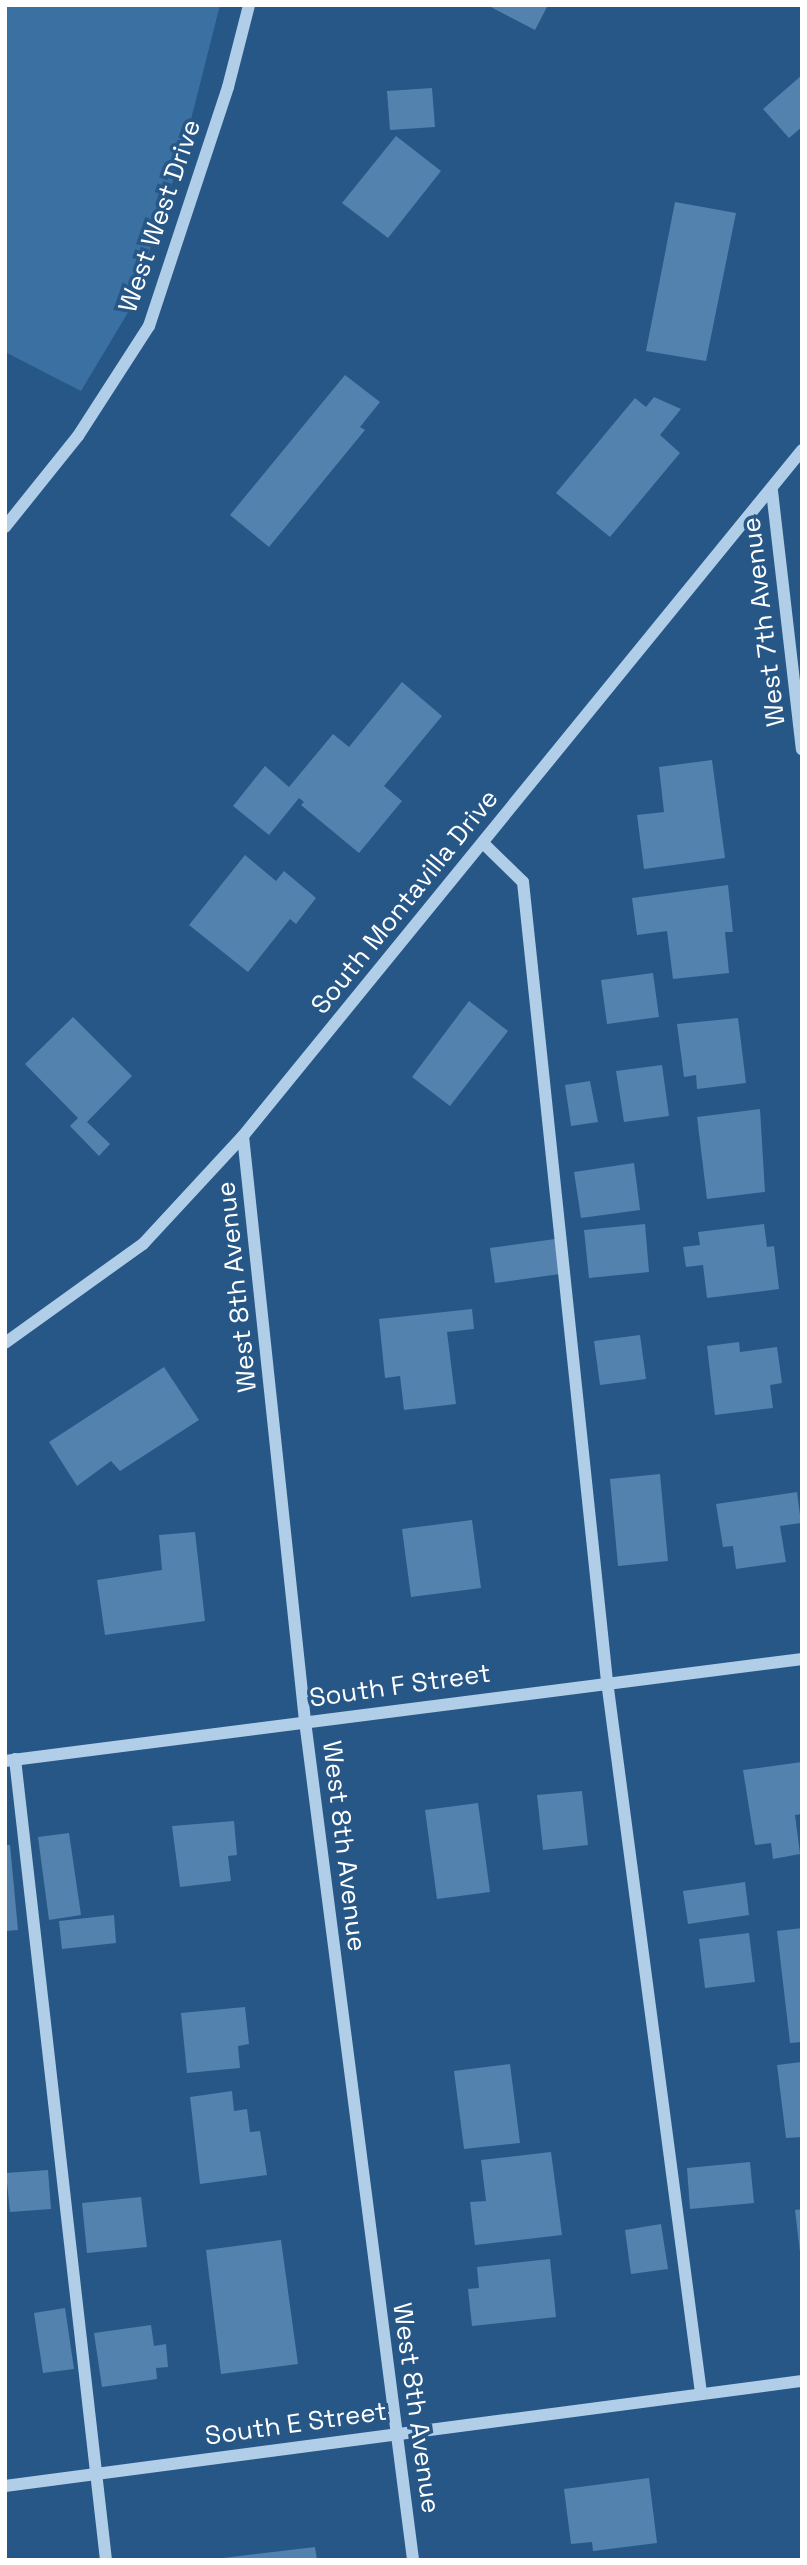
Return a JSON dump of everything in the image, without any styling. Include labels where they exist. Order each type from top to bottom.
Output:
[{"type":"street","name":"West West Drive","points":[[5,527],[78,436],[149,326],[228,87],[249,5]]},
{"type":"street","name":"South Montavilla Drive","points":[[5,1343],[143,1244],[243,1136],[772,491],[802,450]]},
{"type":"street","name":"West 7th Avenue","points":[[772,491],[802,749]]},
{"type":"street","points":[[483,843],[523,882],[607,1681],[701,2393]]},
{"type":"street","name":"West 8th Avenue","points":[[243,1136],[306,1721],[413,2560]]},
{"type":"street","name":"South F Street","points":[[10,1760],[607,1681],[802,1659]]},
{"type":"street","points":[[10,1760],[106,2560]]},
{"type":"street","name":"South E Street","points":[[5,2486],[802,2381]]},
{"type":"shaded area","points":[[5,5],[220,5],[183,151],[130,309],[81,391],[5,352]]},
{"type":"building","points":[[487,5],[548,5],[535,30]]},
{"type":"building","points":[[802,75],[802,127],[789,138],[763,109]]},
{"type":"building","points":[[432,88],[435,127],[390,130],[387,91]]},
{"type":"building","points":[[396,136],[441,171],[388,238],[342,203]]},
{"type":"building","points":[[675,202],[736,213],[706,361],[646,351]]},
{"type":"building","points":[[345,375],[380,402],[360,427],[365,430],[269,547],[230,515]]},
{"type":"building","points":[[654,397],[681,409],[660,435],[680,453],[610,537],[556,493],[635,398],[646,407]]},
{"type":"building","points":[[402,682],[442,716],[384,786],[402,801],[359,853],[301,805],[304,802],[299,798],[269,835],[233,806],[265,766],[289,787],[333,734],[349,747]]},
{"type":"building","points":[[712,760],[725,858],[644,869],[637,815],[664,812],[659,767]]},
{"type":"building","points":[[245,855],[276,881],[284,871],[316,898],[296,924],[290,919],[248,972],[189,925]]},
{"type":"building","points":[[728,885],[733,932],[725,932],[729,973],[673,979],[667,931],[637,935],[632,898]]},
{"type":"building","points":[[653,973],[659,1017],[607,1024],[601,980]]},
{"type":"building","points":[[469,1001],[508,1031],[450,1106],[412,1077]]},
{"type":"building","points":[[73,1017],[132,1076],[87,1122],[110,1144],[99,1156],[70,1126],[78,1118],[25,1064]]},
{"type":"building","points":[[738,1018],[746,1083],[697,1089],[696,1075],[684,1077],[677,1024]]},
{"type":"building","points":[[662,1065],[669,1116],[624,1122],[616,1071]]},
{"type":"building","points":[[590,1081],[598,1122],[571,1126],[565,1085]]},
{"type":"building","points":[[760,1109],[765,1192],[707,1199],[697,1117]]},
{"type":"building","points":[[634,1163],[640,1210],[581,1218],[574,1172]]},
{"type":"building","points":[[645,1224],[649,1272],[589,1278],[584,1230]]},
{"type":"building","points":[[764,1224],[767,1247],[774,1246],[779,1289],[707,1298],[703,1265],[686,1267],[683,1247],[700,1245],[698,1232]]},
{"type":"building","points":[[555,1239],[560,1274],[495,1283],[490,1248]]},
{"type":"building","points":[[472,1309],[474,1329],[447,1332],[456,1404],[404,1410],[400,1376],[385,1378],[379,1319]]},
{"type":"building","points":[[640,1335],[646,1379],[600,1385],[594,1341]]},
{"type":"building","points":[[739,1342],[740,1352],[777,1347],[782,1383],[770,1385],[773,1408],[715,1415],[707,1346]]},
{"type":"building","points":[[164,1367],[199,1420],[120,1471],[111,1461],[77,1486],[49,1442]]},
{"type":"building","points":[[660,1474],[668,1561],[618,1566],[610,1479]]},
{"type":"building","points":[[797,1492],[801,1523],[780,1526],[786,1562],[736,1569],[733,1546],[723,1547],[716,1504]]},
{"type":"building","points":[[472,1520],[481,1588],[411,1597],[402,1529]]},
{"type":"building","points":[[195,1532],[205,1621],[105,1635],[97,1580],[162,1570],[159,1535]]},
{"type":"building","points":[[802,1762],[802,1814],[795,1815],[800,1854],[773,1859],[771,1843],[755,1845],[743,1770]]},
{"type":"building","points":[[582,1791],[588,1845],[543,1850],[537,1795]]},
{"type":"building","points":[[478,1803],[490,1892],[437,1899],[425,1810]]},
{"type":"building","points":[[234,1821],[237,1855],[228,1856],[231,1881],[180,1887],[172,1826]]},
{"type":"building","points":[[69,1833],[81,1915],[49,1920],[38,1837]]},
{"type":"building","points":[[5,1845],[10,1845],[18,1930],[5,1931]]},
{"type":"building","points":[[745,1882],[749,1915],[688,1924],[683,1891]]},
{"type":"building","points":[[114,1915],[116,1943],[62,1949],[59,1921]]},
{"type":"building","points":[[802,1928],[802,2042],[790,2043],[777,1931]]},
{"type":"building","points":[[749,1933],[755,1982],[705,1988],[699,1939]]},
{"type":"building","points":[[245,2007],[249,2044],[238,2046],[240,2068],[187,2073],[181,2013]]},
{"type":"building","points":[[802,2062],[802,2137],[786,2138],[777,2065]]},
{"type":"building","points":[[510,2064],[520,2143],[464,2149],[454,2071]]},
{"type":"building","points":[[232,2091],[234,2111],[247,2109],[250,2132],[260,2131],[267,2175],[200,2184],[190,2097]]},
{"type":"building","points":[[551,2152],[562,2235],[475,2245],[470,2202],[486,2201],[481,2160]]},
{"type":"building","points":[[750,2162],[754,2203],[690,2209],[687,2168]]},
{"type":"building","points":[[48,2170],[51,2209],[10,2212],[6,2173]]},
{"type":"building","points":[[141,2197],[147,2247],[87,2253],[82,2203]]},
{"type":"building","points":[[802,2209],[802,2252],[800,2252],[795,2210]]},
{"type":"building","points":[[661,2224],[668,2269],[631,2274],[625,2230]]},
{"type":"building","points":[[281,2240],[298,2364],[221,2374],[206,2250]]},
{"type":"building","points":[[550,2259],[556,2317],[472,2326],[468,2289],[479,2288],[477,2267]]},
{"type":"building","points":[[65,2308],[74,2369],[43,2373],[34,2313]]},
{"type":"building","points":[[151,2325],[154,2346],[166,2344],[168,2367],[156,2368],[157,2379],[102,2387],[94,2333]]},
{"type":"building","points":[[649,2478],[657,2543],[593,2551],[592,2542],[571,2544],[564,2489]]},
{"type":"building","points":[[315,2547],[317,2560],[223,2560],[223,2558]]}]
